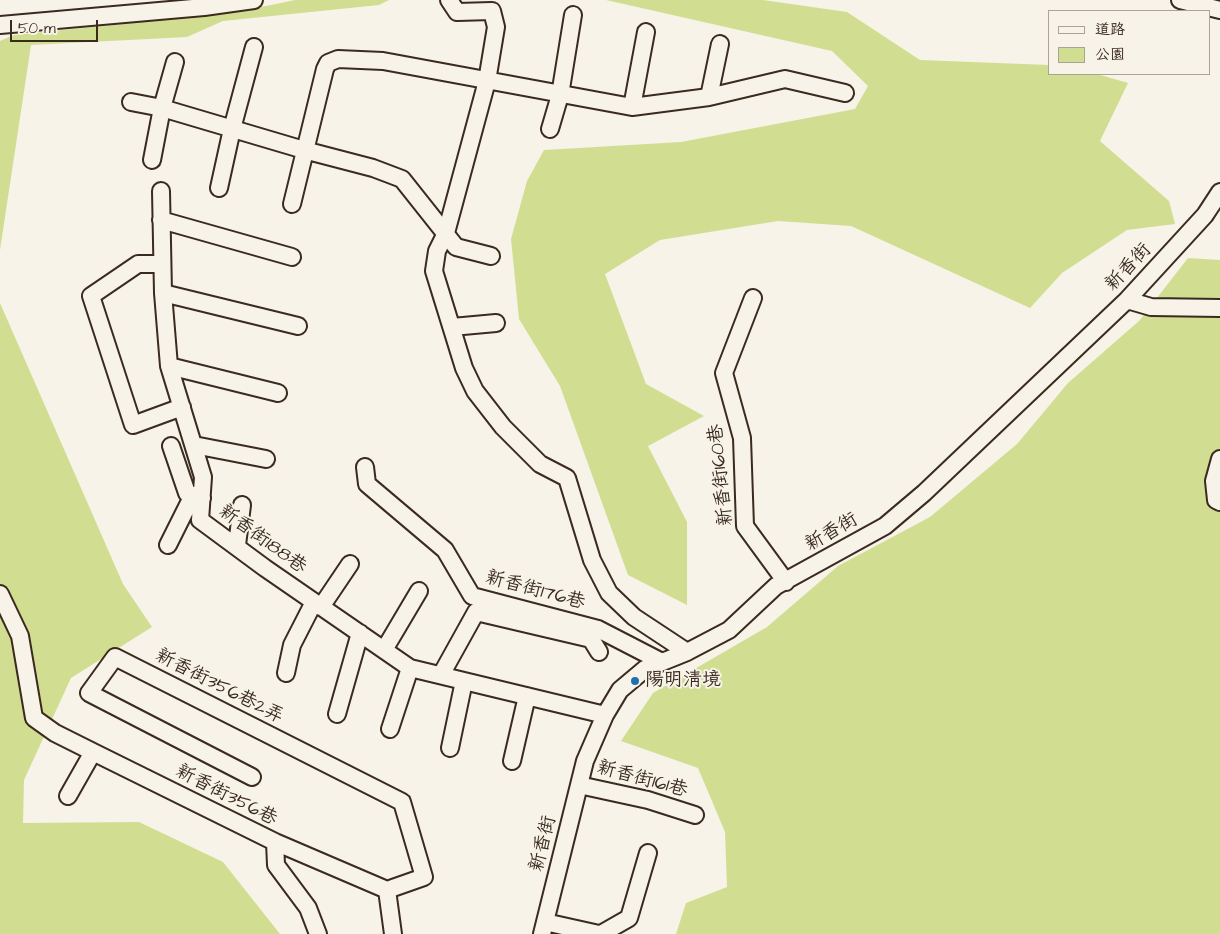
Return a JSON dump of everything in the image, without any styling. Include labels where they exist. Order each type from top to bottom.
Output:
[{"type":"street","points":[[0,16],[165,0]]},
{"type":"street","points":[[0,25],[204,7],[254,0]]},
{"type":"street","points":[[449,0],[457,12],[492,11],[496,27],[487,81],[446,233],[437,251],[434,271],[464,368],[474,391],[503,427],[540,464],[567,478],[592,560],[609,593],[634,617],[687,652]]},
{"type":"street","points":[[1180,0],[1220,10]]},
{"type":"street","points":[[550,129],[560,95],[572,15]]},
{"type":"street","points":[[632,108],[646,32]]},
{"type":"street","points":[[709,97],[720,44]]},
{"type":"street","points":[[219,188],[232,129],[254,48]]},
{"type":"street","points":[[292,204],[325,69],[328,63],[338,58],[383,60],[632,108],[709,97],[785,79],[845,93]]},
{"type":"street","points":[[152,160],[162,108],[175,62]]},
{"type":"street","points":[[131,102],[162,108],[304,150],[374,168],[402,179],[456,247],[491,256]]},
{"type":"street","name":"新香街188巷","points":[[161,191],[163,293],[169,366],[203,477],[200,520],[237,544],[318,605],[410,668],[605,715]]},
{"type":"street","name":"新香街","points":[[543,928],[585,761],[605,715],[620,690],[645,669],[687,652],[729,630],[776,586],[885,526],[924,493],[1127,300],[1205,216],[1220,192]]},
{"type":"street","points":[[161,220],[292,257]]},
{"type":"street","points":[[162,264],[138,264],[90,296],[133,426],[182,407]]},
{"type":"street","points":[[163,293],[298,326]]},
{"type":"street","name":"新香街160巷","points":[[753,298],[724,373],[742,438],[744,526],[786,582]]},
{"type":"street","points":[[1127,300],[1151,307],[1220,308]]},
{"type":"street","points":[[452,327],[496,323]]},
{"type":"street","points":[[169,366],[278,393]]},
{"type":"street","points":[[194,445],[266,460]]},
{"type":"street","points":[[171,446],[187,493],[202,498]]},
{"type":"street","points":[[1220,459],[1214,481],[1216,500],[1220,502]]},
{"type":"street","name":"新香街176巷","points":[[364,467],[367,484],[445,550],[472,596],[598,628],[662,662]]},
{"type":"street","points":[[168,545],[189,504],[202,498]]},
{"type":"street","points":[[237,544],[242,505]]},
{"type":"street","points":[[286,673],[292,645],[318,605],[350,564]]},
{"type":"street","points":[[384,650],[419,591]]},
{"type":"street","name":"新香街356巷","points":[[0,594],[20,636],[34,718],[55,733],[275,842],[276,865],[308,908],[318,934]]},
{"type":"street","points":[[441,675],[476,612],[591,639],[599,652]]},
{"type":"street","points":[[337,714],[360,633]]},
{"type":"street","name":"新香街356巷2弄","points":[[252,777],[89,693],[115,657],[402,802],[424,877],[387,890]]},
{"type":"street","points":[[390,729],[410,668]]},
{"type":"street","points":[[450,748],[464,681]]},
{"type":"street","points":[[512,761],[527,696]]},
{"type":"street","points":[[68,796],[93,752]]},
{"type":"street","name":"新香街161巷","points":[[579,785],[648,800],[695,815]]},
{"type":"street","points":[[275,842],[387,890],[393,934]]},
{"type":"street","points":[[543,928],[600,934],[629,918],[648,853]]},
{"type":"green space","points":[[295,0],[389,0],[379,5],[223,21],[187,37],[31,45],[0,250],[0,41],[14,35],[141,22],[266,6]]},
{"type":"green space","points":[[606,0],[763,0],[847,12],[920,60],[1048,65],[1048,75],[1100,75],[1128,83],[1100,141],[1169,201],[1175,224],[1127,230],[1062,273],[1030,308],[851,226],[778,221],[660,240],[605,274],[646,384],[704,416],[648,446],[687,522],[687,605],[628,575],[560,386],[519,319],[511,239],[527,181],[544,150],[681,142],[855,109],[868,86],[832,51]]},
{"type":"green space","points":[[1188,258],[1220,260],[1220,934],[676,934],[686,903],[727,887],[725,832],[698,768],[621,741],[653,693],[767,627],[838,566],[930,517],[1017,444],[1068,383],[1139,321]]},
{"type":"green space","points":[[0,303],[123,584],[152,627],[71,678],[24,780],[23,823],[139,822],[223,862],[280,934],[0,934]]},
{"type":"place","name":"陽明清境","points":[[635,681]]}]
